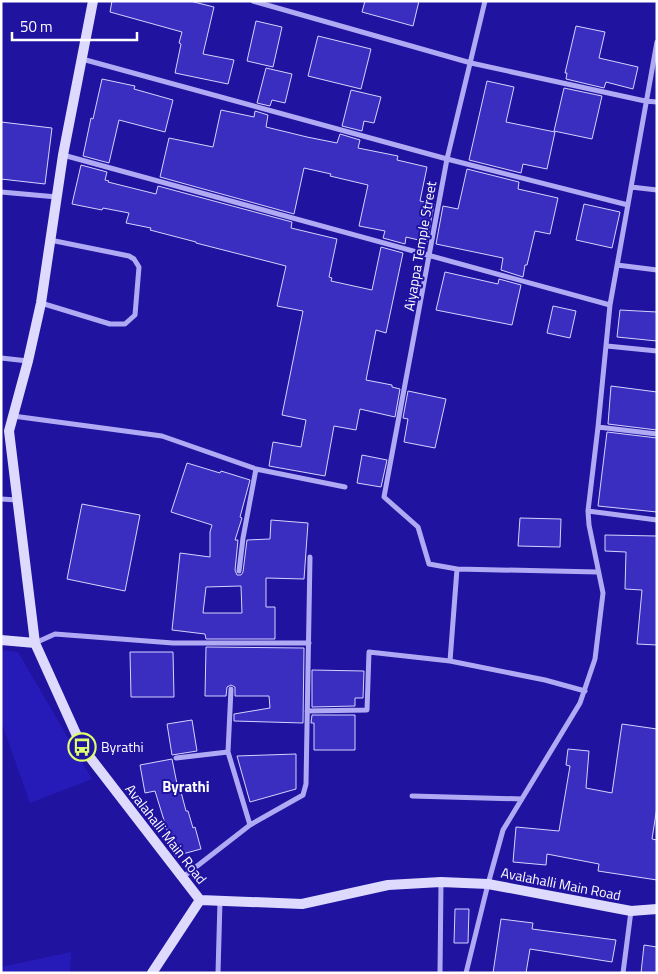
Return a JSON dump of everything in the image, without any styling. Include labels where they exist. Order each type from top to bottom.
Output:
[{"type":"main road","name":"Avalahalli Main Road","points":[[93,1],[63,155],[41,303],[9,431],[35,643],[82,747],[200,900],[302,904],[388,885],[441,882],[488,884],[631,911],[657,910]]},
{"type":"main road","points":[[1,640],[35,643]]},
{"type":"main road","points":[[157,970],[200,900]]},
{"type":"street","points":[[253,1],[471,63],[657,102]]},
{"type":"street","name":"Aiyappa Temple Street","points":[[457,569],[429,564],[418,527],[384,497],[447,159],[485,1]]},
{"type":"street","points":[[466,973],[503,830],[580,704],[595,659],[603,593],[589,525],[588,511],[610,305],[657,42]]},
{"type":"street","points":[[81,58],[447,159],[628,205]]},
{"type":"street","points":[[63,155],[610,305]]},
{"type":"street","points":[[631,187],[657,190]]},
{"type":"street","points":[[1,192],[57,197]]},
{"type":"street","points":[[41,303],[110,324],[125,324],[134,315],[139,266],[134,259],[129,256],[50,240]]},
{"type":"street","points":[[617,265],[657,270]]},
{"type":"street","points":[[606,346],[657,351]]},
{"type":"street","points":[[1,358],[28,361]]},
{"type":"street","points":[[13,416],[162,436],[256,469],[345,487]]},
{"type":"street","points":[[598,427],[657,434]]},
{"type":"street","points":[[239,571],[256,469]]},
{"type":"street","points":[[1,499],[17,500]]},
{"type":"street","points":[[588,511],[657,520]]},
{"type":"street","points":[[182,877],[250,825],[303,795],[306,784],[310,556]]},
{"type":"street","points":[[450,661],[457,569],[598,572]]},
{"type":"street","points":[[35,643],[55,634],[173,643],[309,643]]},
{"type":"street","points":[[307,711],[367,710],[369,652],[450,661],[545,680],[585,691]]},
{"type":"street","points":[[232,689],[228,752],[250,825]]},
{"type":"street","points":[[176,758],[228,752]]},
{"type":"street","points":[[412,796],[522,799]]},
{"type":"street","points":[[440,973],[441,882]]},
{"type":"street","points":[[218,973],[220,901]]},
{"type":"street","points":[[623,973],[631,911]]},
{"type":"shaded area","points":[[1,650],[18,652],[92,779],[30,803],[1,721]]},
{"type":"shaded area","points":[[71,952],[70,973],[1,973],[1,967]]},
{"type":"building","points":[[112,1],[190,1],[214,7],[203,54],[234,60],[228,84],[175,73],[182,32],[110,12]]},
{"type":"building","points":[[365,1],[419,1],[413,26],[362,12]]},
{"type":"building","points":[[256,21],[282,27],[273,67],[247,61]]},
{"type":"building","points":[[576,26],[605,32],[599,58],[638,67],[633,89],[606,82],[604,88],[566,79],[567,73],[565,73]]},
{"type":"building","points":[[318,36],[371,49],[361,89],[308,76]]},
{"type":"building","points":[[266,68],[292,74],[285,103],[272,100],[270,106],[257,103]]},
{"type":"building","points":[[102,79],[135,86],[134,89],[173,100],[165,132],[119,120],[109,163],[83,156]]},
{"type":"building","points":[[487,81],[514,87],[506,122],[555,132],[547,169],[523,164],[521,173],[469,160]]},
{"type":"building","points":[[564,88],[602,96],[592,139],[554,131]]},
{"type":"building","points":[[351,90],[381,97],[374,123],[364,121],[362,131],[342,126]]},
{"type":"building","points":[[221,110],[254,117],[255,111],[268,115],[266,127],[307,137],[337,143],[340,134],[360,140],[358,148],[398,156],[397,160],[427,167],[420,201],[434,204],[427,242],[406,237],[405,244],[383,238],[385,231],[359,226],[368,185],[330,176],[331,174],[304,168],[294,214],[160,177],[169,138],[213,147]]},
{"type":"building","points":[[1,122],[52,128],[45,184],[1,179]]},
{"type":"building","points":[[81,165],[107,172],[105,180],[108,182],[156,194],[158,186],[292,222],[291,228],[337,239],[329,277],[332,278],[331,281],[372,290],[381,247],[403,253],[386,333],[376,330],[366,380],[392,385],[392,387],[400,389],[395,417],[360,409],[356,430],[334,426],[325,476],[269,466],[273,442],[301,447],[306,420],[282,415],[303,311],[277,306],[286,266],[196,243],[150,230],[151,228],[126,223],[129,213],[72,204]]},
{"type":"building","points":[[467,169],[519,182],[518,189],[558,198],[550,234],[535,231],[523,277],[501,270],[503,258],[436,244],[443,206],[458,209]]},
{"type":"building","points":[[584,204],[620,212],[612,248],[576,240]]},
{"type":"building","points":[[445,272],[498,284],[499,279],[521,285],[512,325],[436,310]]},
{"type":"building","points":[[553,306],[576,311],[570,338],[547,333]]},
{"type":"building","points":[[620,310],[657,312],[657,341],[617,337]]},
{"type":"building","points":[[611,386],[657,392],[657,430],[608,424]]},
{"type":"building","points":[[408,391],[446,399],[435,448],[404,442],[408,419],[403,418]]},
{"type":"building","points":[[607,432],[657,438],[657,512],[598,506]]},
{"type":"building","points":[[362,455],[387,460],[381,487],[357,483]]},
{"type":"building","points":[[187,463],[250,480],[235,540],[238,540],[235,570],[237,575],[241,575],[243,572],[247,540],[270,539],[271,520],[308,523],[304,579],[266,578],[266,607],[275,607],[275,639],[206,639],[205,634],[172,630],[180,553],[210,557],[210,532],[212,525],[171,512]],"holes":[[[241,586],[242,613],[203,613],[206,587]]]},
{"type":"building","points":[[82,504],[140,515],[125,591],[67,579]]},
{"type":"building","points":[[520,518],[561,519],[560,547],[518,546]]},
{"type":"building","points":[[605,535],[657,536],[657,645],[637,644],[642,590],[625,589],[626,552],[605,551]]},
{"type":"building","points":[[206,647],[304,648],[303,723],[234,721],[234,714],[270,708],[269,696],[235,696],[235,687],[231,685],[227,687],[226,696],[205,696]]},
{"type":"building","points":[[130,652],[173,652],[174,697],[131,697]]},
{"type":"building","points":[[312,670],[364,671],[363,698],[355,698],[355,706],[312,707]]},
{"type":"building","points":[[312,715],[355,715],[355,750],[314,750],[314,723],[311,723]]},
{"type":"building","points":[[192,720],[197,751],[172,755],[167,724]]},
{"type":"building","points":[[622,724],[657,729],[657,807],[652,839],[657,840],[657,880],[598,871],[599,864],[547,854],[546,865],[513,862],[516,827],[559,831],[570,766],[566,765],[568,749],[589,751],[586,788],[612,793]]},
{"type":"building","points":[[296,754],[296,789],[250,802],[237,756]]},
{"type":"building","points":[[172,759],[178,789],[180,788],[193,828],[195,827],[201,849],[175,856],[155,791],[145,793],[140,765]]},
{"type":"building","points":[[455,909],[469,909],[468,943],[454,943]]},
{"type":"building","points":[[501,919],[533,923],[532,929],[616,940],[612,962],[530,949],[526,973],[493,973]]},
{"type":"building","points":[[644,945],[657,947],[657,973],[641,973]]},
{"type":"place","name":"Byrathi","points":[[82,747]]},
{"type":"district","name":"Byrathi","points":[[186,787]]}]
